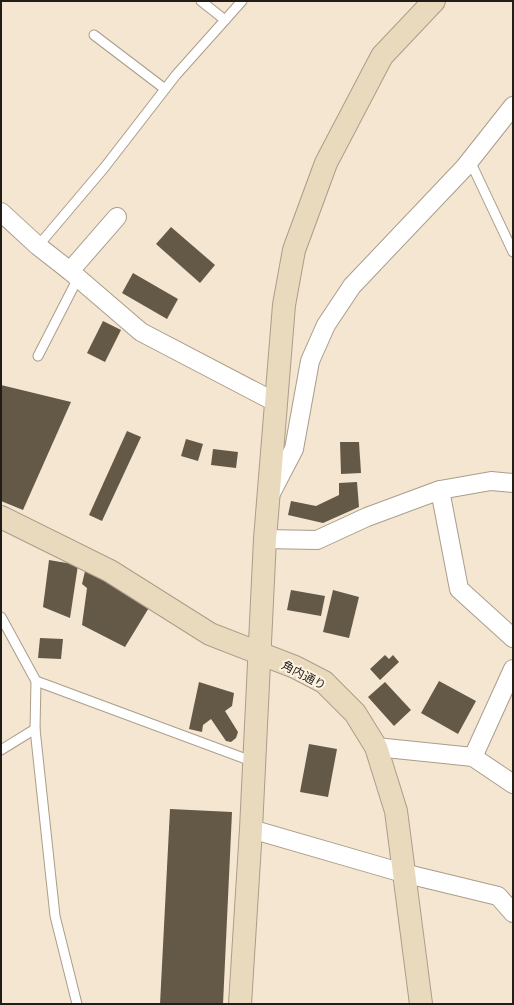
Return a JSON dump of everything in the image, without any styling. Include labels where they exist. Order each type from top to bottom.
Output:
[{"type":"street","points":[[240,1004],[251,829],[265,539],[284,305],[293,258],[326,163],[382,56],[434,1]]},
{"type":"street","points":[[268,499],[294,449],[310,362],[326,325],[352,286],[470,161],[513,106]]},
{"type":"street","points":[[1,212],[38,246],[74,274],[141,332],[277,403]]},
{"type":"street","points":[[74,274],[117,217]]},
{"type":"street","points":[[265,539],[317,540],[367,517],[440,490],[491,481],[513,483]]},
{"type":"street","points":[[440,490],[459,589],[513,638]]},
{"type":"street","name":"角内通り","points":[[1,517],[110,571],[210,634],[295,667],[324,682],[355,713],[376,748],[396,811],[421,1004]]},
{"type":"street","points":[[473,757],[513,669]]},
{"type":"street","points":[[376,748],[473,757],[513,784]]},
{"type":"street","points":[[251,829],[403,872],[498,896],[513,913]]},
{"type":"lane","points":[[201,1],[225,20]]},
{"type":"lane","points":[[38,246],[104,168],[165,89],[242,1]]},
{"type":"lane","points":[[94,35],[165,89]]},
{"type":"lane","points":[[470,161],[513,252]]},
{"type":"lane","points":[[38,356],[74,274]]},
{"type":"lane","points":[[1,617],[36,681],[35,729],[55,916],[77,1004]]},
{"type":"lane","points":[[36,681],[254,762]]},
{"type":"lane","points":[[1,750],[35,729]]},
{"type":"building","points":[[171,227],[215,265],[200,283],[156,244]]},
{"type":"building","points":[[133,273],[178,299],[167,319],[122,293]]},
{"type":"building","points":[[103,321],[121,330],[105,362],[87,353]]},
{"type":"building","points":[[1,385],[71,402],[23,510],[1,501]]},
{"type":"building","points":[[127,431],[141,437],[102,521],[89,515]]},
{"type":"building","points":[[186,439],[203,444],[198,461],[181,456]]},
{"type":"building","points":[[340,442],[359,442],[361,473],[341,474]]},
{"type":"building","points":[[213,449],[238,452],[236,468],[211,465]]},
{"type":"building","points":[[357,482],[359,507],[323,523],[288,515],[291,501],[316,506],[339,495],[339,483]]},
{"type":"building","points":[[49,560],[78,565],[70,618],[43,607]]},
{"type":"building","points":[[86,567],[150,606],[125,647],[82,625],[87,588],[82,584]]},
{"type":"building","points":[[291,590],[325,596],[321,616],[287,610]]},
{"type":"building","points":[[333,590],[359,597],[349,638],[323,632]]},
{"type":"building","points":[[40,638],[63,639],[61,659],[38,658]]},
{"type":"building","points":[[385,655],[389,659],[393,655],[399,662],[380,680],[370,669]]},
{"type":"building","points":[[439,681],[476,701],[458,734],[421,713]]},
{"type":"building","points":[[199,682],[234,693],[232,706],[225,711],[238,732],[236,738],[231,742],[226,741],[211,719],[203,725],[202,732],[189,729]]},
{"type":"building","points":[[385,682],[411,710],[394,726],[368,697]]},
{"type":"building","points":[[309,744],[337,749],[328,797],[300,792]]},
{"type":"building","points":[[170,809],[232,812],[223,1004],[160,1004]]}]
